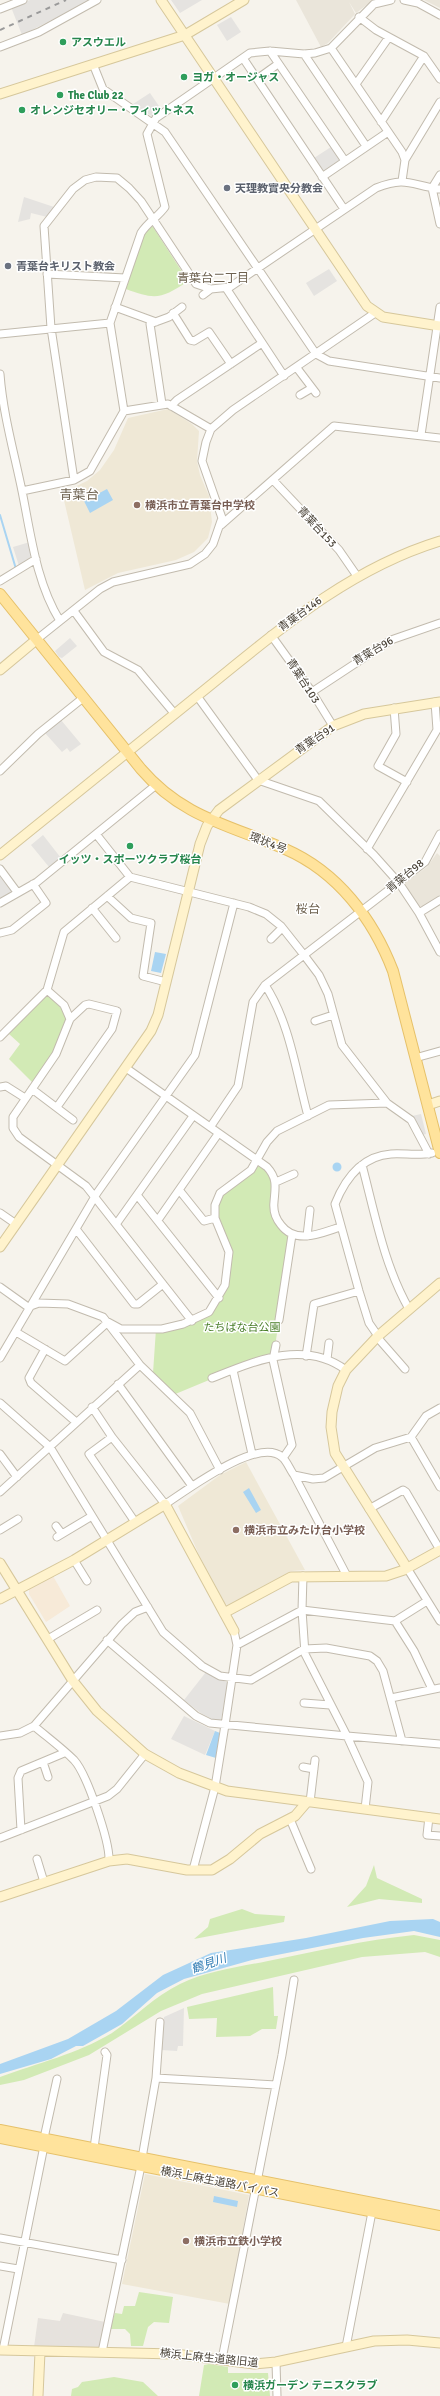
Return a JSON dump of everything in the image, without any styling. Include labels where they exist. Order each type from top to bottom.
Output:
[{"type":"main road","name":"環状4号","points":[[0,594],[83,698],[156,785],[186,808],[210,820],[301,857],[339,886],[362,911],[383,946],[392,971],[440,1152]]},
{"type":"main road","name":"横浜上麻生道路バイパス","points":[[0,2130],[44,2142],[141,2162],[440,2216]]},
{"type":"main road","name":"横浜上麻生道路バイパス","points":[[0,2138],[94,2148],[141,2162]]},
{"type":"main road","name":"横浜上麻生道路バイパス","points":[[257,2184],[372,2212],[440,2225]]},
{"type":"street","points":[[0,9],[23,0]]},
{"type":"street","points":[[0,47],[38,32],[97,0]]},
{"type":"street","points":[[161,0],[315,228],[353,288],[375,313],[392,319],[439,325]]},
{"type":"street","points":[[0,94],[185,35],[244,0]]},
{"type":"street","points":[[22,491],[74,480],[90,471],[124,411],[110,323],[141,233],[152,219],[160,215],[165,207],[148,134],[154,122],[165,110],[250,53],[270,51],[304,54],[315,53],[331,48],[359,17],[374,4],[390,0]]},
{"type":"street","points":[[404,0],[418,3],[440,15]]},
{"type":"street","points":[[359,17],[389,37],[424,56],[440,79]]},
{"type":"street","points":[[356,84],[389,37]]},
{"type":"street","points":[[331,48],[388,132],[404,160]]},
{"type":"street","points":[[270,51],[345,161]]},
{"type":"street","points":[[304,54],[366,146]]},
{"type":"street","points":[[381,122],[424,56]]},
{"type":"street","points":[[243,58],[344,209]]},
{"type":"street","points":[[93,64],[103,89],[154,122],[165,132],[316,354],[329,361],[440,378]]},
{"type":"street","points":[[257,79],[278,64]]},
{"type":"street","points":[[402,181],[404,160],[440,102]]},
{"type":"street","points":[[322,177],[388,132]]},
{"type":"street","points":[[440,175],[432,188],[440,224]]},
{"type":"street","points":[[74,480],[51,328],[46,274],[44,226],[73,189],[85,180],[96,177],[117,178],[129,188],[196,284],[211,289],[226,288],[376,188],[394,181],[402,181],[440,189]]},
{"type":"street","points":[[46,274],[125,278]]},
{"type":"street","points":[[226,288],[284,376]]},
{"type":"street","points":[[203,295],[211,289]]},
{"type":"street","points":[[115,307],[156,322]]},
{"type":"street","points":[[162,404],[150,324],[182,307]]},
{"type":"street","points":[[421,435],[439,325],[440,307]]},
{"type":"street","points":[[173,313],[190,340],[194,341],[209,332],[231,364]]},
{"type":"street","points":[[0,670],[100,589],[113,582],[195,561],[213,544],[222,518],[219,504],[202,461],[206,442],[211,429],[234,410],[375,313]]},
{"type":"street","points":[[0,334],[110,323]]},
{"type":"street","points":[[171,406],[177,400],[262,343]]},
{"type":"street","points":[[297,368],[314,391],[300,395]]},
{"type":"street","points":[[0,374],[1,390],[36,559],[46,593],[60,621]]},
{"type":"street","points":[[124,411],[162,404],[171,406],[211,429]]},
{"type":"street","points":[[221,524],[334,426],[440,438]]},
{"type":"street","name":"青葉台153","points":[[273,480],[339,550],[357,576]]},
{"type":"street","name":"青葉台146","points":[[0,855],[271,635],[324,596],[357,576],[418,548],[440,540]]},
{"type":"street","points":[[0,581],[36,559]]},
{"type":"street","points":[[74,611],[104,652],[138,670],[174,713]]},
{"type":"street","name":"青葉台96","points":[[312,692],[391,640],[440,623]]},
{"type":"street","name":"青葉台103","points":[[271,635],[312,692],[333,726]]},
{"type":"street","points":[[197,696],[258,780],[319,801],[367,849],[399,883],[419,913],[440,952]]},
{"type":"street","points":[[0,771],[38,734],[83,698]]},
{"type":"street","points":[[367,849],[437,730],[438,702]]},
{"type":"street","name":"青葉台91","points":[[210,820],[219,810],[258,780],[333,726],[364,714],[438,702]]},
{"type":"street","points":[[394,708],[396,734],[378,766],[407,782]]},
{"type":"street","points":[[0,903],[33,884],[156,785]]},
{"type":"street","points":[[0,1247],[151,1031],[166,982],[200,844],[210,820]]},
{"type":"street","points":[[96,834],[130,877],[234,903],[266,914],[282,928],[319,975],[328,994],[342,1045],[387,1103],[410,1120],[429,1154]]},
{"type":"street","name":"青葉台98","points":[[211,1126],[238,1086],[253,1002],[265,985],[425,862],[440,834]]},
{"type":"street","points":[[0,869],[17,892]]},
{"type":"street","points":[[0,1037],[47,990],[64,932],[130,877]]},
{"type":"street","points":[[0,933],[12,930],[46,903],[33,884]]},
{"type":"street","points":[[107,896],[131,918],[151,923],[143,976],[166,982]]},
{"type":"street","points":[[419,913],[440,900]]},
{"type":"street","points":[[0,1358],[16,1332],[28,1307],[95,1197],[195,1055],[234,903]]},
{"type":"street","points":[[92,908],[116,938]]},
{"type":"street","points":[[271,939],[282,928]]},
{"type":"street","points":[[265,985],[278,1004],[308,1116]]},
{"type":"street","points":[[47,990],[64,1005],[70,1019]]},
{"type":"street","points":[[57,1107],[112,1029],[117,1011],[89,1004],[70,1019],[56,1054],[13,1117],[16,1134],[82,1182],[117,1223],[192,1321]]},
{"type":"street","points":[[315,1021],[333,1015]]},
{"type":"street","points":[[415,1058],[440,1051]]},
{"type":"street","points":[[126,1068],[193,1116],[211,1126],[218,1134],[257,1158],[271,1171],[276,1182],[275,1215],[283,1228],[292,1235],[308,1236],[340,1227]]},
{"type":"street","points":[[0,1087],[6,1086],[25,1098]]},
{"type":"street","points":[[32,1089],[73,1120]]},
{"type":"street","points":[[428,1105],[440,1102]]},
{"type":"street","points":[[108,1322],[121,1329],[156,1329],[192,1321],[209,1312],[219,1298],[225,1285],[229,1252],[215,1218],[214,1205],[220,1193],[250,1170],[277,1131],[330,1105],[387,1103]]},
{"type":"street","points":[[117,1223],[193,1116]]},
{"type":"street","points":[[158,1220],[180,1191],[218,1134]]},
{"type":"street","points":[[406,1369],[377,1337],[369,1323],[340,1227],[335,1204],[348,1178],[362,1165],[380,1156],[429,1154],[440,1152]]},
{"type":"street","points":[[362,1165],[383,1246],[398,1289],[409,1309]]},
{"type":"street","points":[[276,1182],[294,1174]]},
{"type":"street","points":[[180,1191],[204,1221],[215,1218]]},
{"type":"street","points":[[137,1195],[219,1298]]},
{"type":"street","points":[[0,1213],[16,1224]]},
{"type":"street","points":[[308,1213],[308,1236]]},
{"type":"street","points":[[76,1229],[134,1304],[138,1304],[163,1284]]},
{"type":"street","points":[[279,1320],[292,1235]]},
{"type":"street","points":[[440,1283],[377,1337],[346,1370],[334,1399],[331,1427],[335,1453],[440,1621]]},
{"type":"street","points":[[0,1287],[28,1307]]},
{"type":"street","points":[[306,1356],[312,1301],[359,1291]]},
{"type":"street","points":[[28,1307],[39,1303],[68,1304],[103,1317],[140,1365],[190,1413],[220,1470]]},
{"type":"street","points":[[16,1332],[65,1361],[108,1322]]},
{"type":"street","points":[[327,1359],[329,1343]]},
{"type":"street","points":[[276,1344],[273,1356],[292,1445],[283,1458]]},
{"type":"street","points":[[45,1349],[29,1378],[31,1383],[76,1422]]},
{"type":"street","points":[[212,1378],[273,1356],[306,1356],[334,1360],[346,1370]]},
{"type":"street","points":[[0,1492],[140,1365]]},
{"type":"street","points":[[232,1370],[252,1454]]},
{"type":"street","points":[[118,1384],[192,1486]]},
{"type":"street","points":[[0,1403],[50,1447],[163,1632],[202,1666],[220,1676],[232,1679],[251,1680],[304,1649],[326,1648],[370,1656],[381,1667],[402,1741]]},
{"type":"street","points":[[92,1407],[112,1437],[165,1505],[234,1631],[237,1645],[215,1787],[193,1870]]},
{"type":"street","points":[[294,1476],[313,1479],[324,1478],[375,1448],[412,1437],[426,1416],[440,1408]]},
{"type":"street","points":[[112,1437],[89,1454],[135,1522]]},
{"type":"street","points":[[412,1437],[440,1487]]},
{"type":"street","points":[[0,1599],[74,1560],[165,1505],[192,1486],[252,1454],[270,1453],[283,1458],[347,1576]]},
{"type":"street","points":[[0,1454],[16,1477]]},
{"type":"street","points":[[224,1613],[291,1577],[386,1576],[407,1568],[440,1550],[406,1492],[403,1490],[369,1509]]},
{"type":"street","points":[[56,1526],[60,1536],[92,1516]]},
{"type":"street","points":[[0,1530],[18,1519]]},
{"type":"street","points":[[74,1560],[87,1581]]},
{"type":"street","points":[[0,1563],[73,1681],[97,1711],[145,1754],[179,1773],[215,1787],[308,1802],[440,1818]]},
{"type":"street","points":[[303,1576],[302,1610],[304,1649],[368,1782],[365,1809]]},
{"type":"street","points":[[237,1645],[302,1610],[395,1621],[427,1601]]},
{"type":"street","points":[[0,1736],[20,1733],[34,1726],[107,1640],[131,1616],[148,1607]]},
{"type":"street","points":[[48,1639],[97,1610]]},
{"type":"street","points":[[391,1698],[436,1689],[395,1621]]},
{"type":"street","points":[[107,1640],[196,1716],[210,1723],[225,1726],[440,1744]]},
{"type":"street","points":[[304,1703],[330,1705]]},
{"type":"street","points":[[34,1726],[74,1760],[82,1773],[106,1837],[109,1861]]},
{"type":"street","points":[[21,1830],[18,1778],[21,1771],[64,1753]]},
{"type":"street","points":[[0,1838],[93,1802],[117,1789],[145,1754]]},
{"type":"street","points":[[0,1897],[109,1861],[127,1859],[193,1870],[212,1870],[220,1866],[260,1834],[290,1819],[300,1811],[308,1802],[315,1760]]},
{"type":"street","points":[[43,1762],[48,1777]]},
{"type":"street","points":[[303,1767],[314,1769]]},
{"type":"street","points":[[429,1817],[427,1835],[440,1836]]},
{"type":"street","points":[[290,1819],[311,1869]]},
{"type":"street","points":[[37,1859],[44,1882]]},
{"type":"street","points":[[222,2359],[276,2085],[294,1980]]},
{"type":"street","points":[[102,2352],[122,2260],[156,2078],[160,2022]]},
{"type":"street","points":[[94,2148],[107,2056],[105,2052]]},
{"type":"street","points":[[156,2078],[276,2085]]},
{"type":"street","points":[[1,2350],[57,2079]]},
{"type":"street","points":[[346,2347],[372,2212]]},
{"type":"street","points":[[0,2238],[122,2260]]},
{"type":"street","points":[[0,2266],[18,2269]]},
{"type":"street","name":"横浜上麻生道路旧道","points":[[1,2350],[175,2354],[254,2364],[276,2362],[346,2347],[398,2340],[440,2343]]},
{"type":"street","points":[[38,2396],[40,2352]]},
{"type":"street","points":[[276,2362],[277,2396]]},
{"type":"shaded area","points":[[30,0],[91,0],[22,35],[11,7]]},
{"type":"shaded area","points":[[171,0],[202,0],[180,13]]},
{"type":"shaded area","points":[[296,0],[373,0],[356,13],[349,2],[355,14],[328,43],[321,47]]},
{"type":"shaded area","points":[[424,0],[440,0],[440,8]]},
{"type":"shaded area","points":[[231,17],[241,32],[227,41],[217,25]]},
{"type":"shaded area","points":[[150,93],[161,109],[153,117],[133,104]]},
{"type":"shaded area","points":[[331,147],[341,161],[324,173],[314,158]]},
{"type":"shaded area","points":[[24,197],[54,207],[47,217],[31,213],[30,219],[18,222]]},
{"type":"shaded area","points":[[329,269],[337,281],[314,296],[306,283]]},
{"type":"shaded area","name":"横浜市立青葉台中学校","points":[[168,409],[192,424],[199,431],[197,461],[200,475],[209,496],[212,522],[208,538],[194,552],[176,560],[118,573],[85,590],[63,496],[68,490],[87,481],[100,470],[114,450],[128,418]]},
{"type":"shaded area","points":[[30,542],[32,553],[29,560],[19,566],[13,547]]},
{"type":"shaded area","points":[[70,638],[77,646],[62,658],[59,657],[55,651]]},
{"type":"shaded area","points":[[61,720],[81,744],[70,752],[67,748],[62,752],[45,733]]},
{"type":"shaded area","points":[[43,835],[61,858],[49,867],[31,845]]},
{"type":"shaded area","points":[[437,853],[440,856],[440,895],[424,906],[417,907],[405,883],[427,867]]},
{"type":"shaded area","points":[[0,873],[12,889],[10,893],[0,899]]},
{"type":"shaded area","points":[[421,1114],[426,1134],[422,1135],[412,1116]]},
{"type":"shaded area","name":"横浜市立みたけ台小学校","points":[[246,1462],[305,1570],[291,1571],[229,1606],[225,1604],[199,1555],[178,1506],[220,1475]]},
{"type":"shaded area","points":[[53,1576],[70,1606],[46,1622],[29,1594],[29,1588]]},
{"type":"shaded area","points":[[206,1672],[228,1683],[221,1720],[214,1720],[202,1714],[184,1700]]},
{"type":"shaded area","points":[[184,1716],[215,1731],[205,1755],[171,1739]]},
{"type":"shaded area","points":[[184,2008],[183,2046],[178,2046],[177,2051],[161,2050],[164,2017]]},
{"type":"shaded area","name":"横浜市立鉄小学校","points":[[145,2174],[249,2195],[230,2304],[122,2284]]},
{"type":"shaded area","points":[[63,2313],[105,2322],[99,2348],[34,2347],[38,2318],[60,2321]]},
{"type":"green space","points":[[150,225],[153,227],[188,281],[165,294],[158,296],[144,295],[126,289],[143,236]]},
{"type":"green space","points":[[49,996],[62,1009],[66,1018],[53,1053],[32,1082],[9,1059],[20,1044],[9,1034],[44,997]]},
{"type":"green space","name":"たちばな台公園","points":[[257,1159],[271,1171],[275,1215],[292,1235],[274,1353],[173,1395],[153,1373],[156,1329],[201,1317],[219,1298],[228,1261],[215,1218],[220,1193],[243,1177]]},
{"type":"green space","points":[[374,1865],[377,1878],[422,1899],[422,1903],[379,1899],[347,1907],[366,1886]]},
{"type":"green space","points":[[242,1909],[255,1914],[285,1916],[284,1922],[194,1939],[208,1927],[210,1919]]},
{"type":"green space","points":[[414,1935],[440,1940],[440,1957],[425,1952],[362,1957],[202,1994],[161,2011],[89,2055],[24,2080],[0,2085],[0,2077],[85,2047],[112,2033],[162,1994],[180,1984],[201,1976],[223,1970],[323,1950]]},
{"type":"green space","points":[[273,1987],[274,2016],[278,2016],[276,2029],[262,2029],[250,2036],[216,2037],[217,2018],[189,2019],[187,2007]]},
{"type":"green space","points":[[139,2292],[173,2297],[169,2323],[154,2322],[148,2327],[143,2346],[131,2346],[130,2334],[125,2329],[110,2329],[115,2313],[122,2314],[124,2306],[135,2306]]},
{"type":"green space","name":"横浜ガーデン テニスクラブ","points":[[209,2364],[228,2367],[228,2373],[268,2373],[270,2396],[199,2396],[204,2365]]},
{"type":"green space","points":[[114,2377],[143,2382],[158,2396],[71,2396],[72,2389],[78,2387],[82,2382]]},
{"type":"water","points":[[107,489],[113,500],[90,513],[84,501]]},
{"type":"water","points":[[155,952],[166,954],[161,973],[151,971]]},
{"type":"water","points":[[335,1163],[339,1163],[341,1167],[339,1171],[335,1171],[333,1169],[333,1165]]},
{"type":"water","points":[[249,1488],[261,1510],[256,1513],[243,1492]]},
{"type":"water","points":[[215,1731],[220,1733],[216,1758],[206,1755]]},
{"type":"water","name":"鶴見川","points":[[433,1919],[440,1922],[440,1937],[414,1931],[363,1938],[252,1960],[184,1979],[157,1993],[122,2024],[83,2046],[76,2046],[51,2059],[0,2074],[0,2064],[68,2039],[116,2011],[163,1975],[211,1953],[306,1938],[390,1921]]},
{"type":"water","points":[[214,2196],[238,2201],[237,2207],[213,2202]]},
{"type":"waterway","points":[[0,515],[16,569]]},
{"type":"railway","points":[[0,30],[66,0]]},
{"type":"place","name":"アスウエル","points":[[63,42]]},
{"type":"place","name":"ヨガ・オージャス","points":[[184,77]]},
{"type":"place","name":"The Club 22","points":[[60,95]]},
{"type":"place","name":"オレンジセオリー・フィットネス","points":[[22,110]]},
{"type":"place","name":"天理教實央分教会","points":[[227,188]]},
{"type":"place","name":"青葉台キリスト教会","points":[[8,266]]},
{"type":"place","name":"横浜市立青葉台中学校","points":[[137,505]]},
{"type":"place","name":"イッツ・スポーツクラブ桜台","points":[[130,846]]},
{"type":"place","name":"横浜市立みたけ台小学校","points":[[236,1530]]},
{"type":"place","name":"横浜市立鉄小学校","points":[[186,2241]]},
{"type":"place","name":"横浜ガーデン テニスクラブ","points":[[235,2385]]},
{"type":"district","name":"青葉台二丁目","points":[[213,278]]},
{"type":"district","name":"青葉台","points":[[79,495]]},
{"type":"district","name":"桜台","points":[[308,909]]}]
